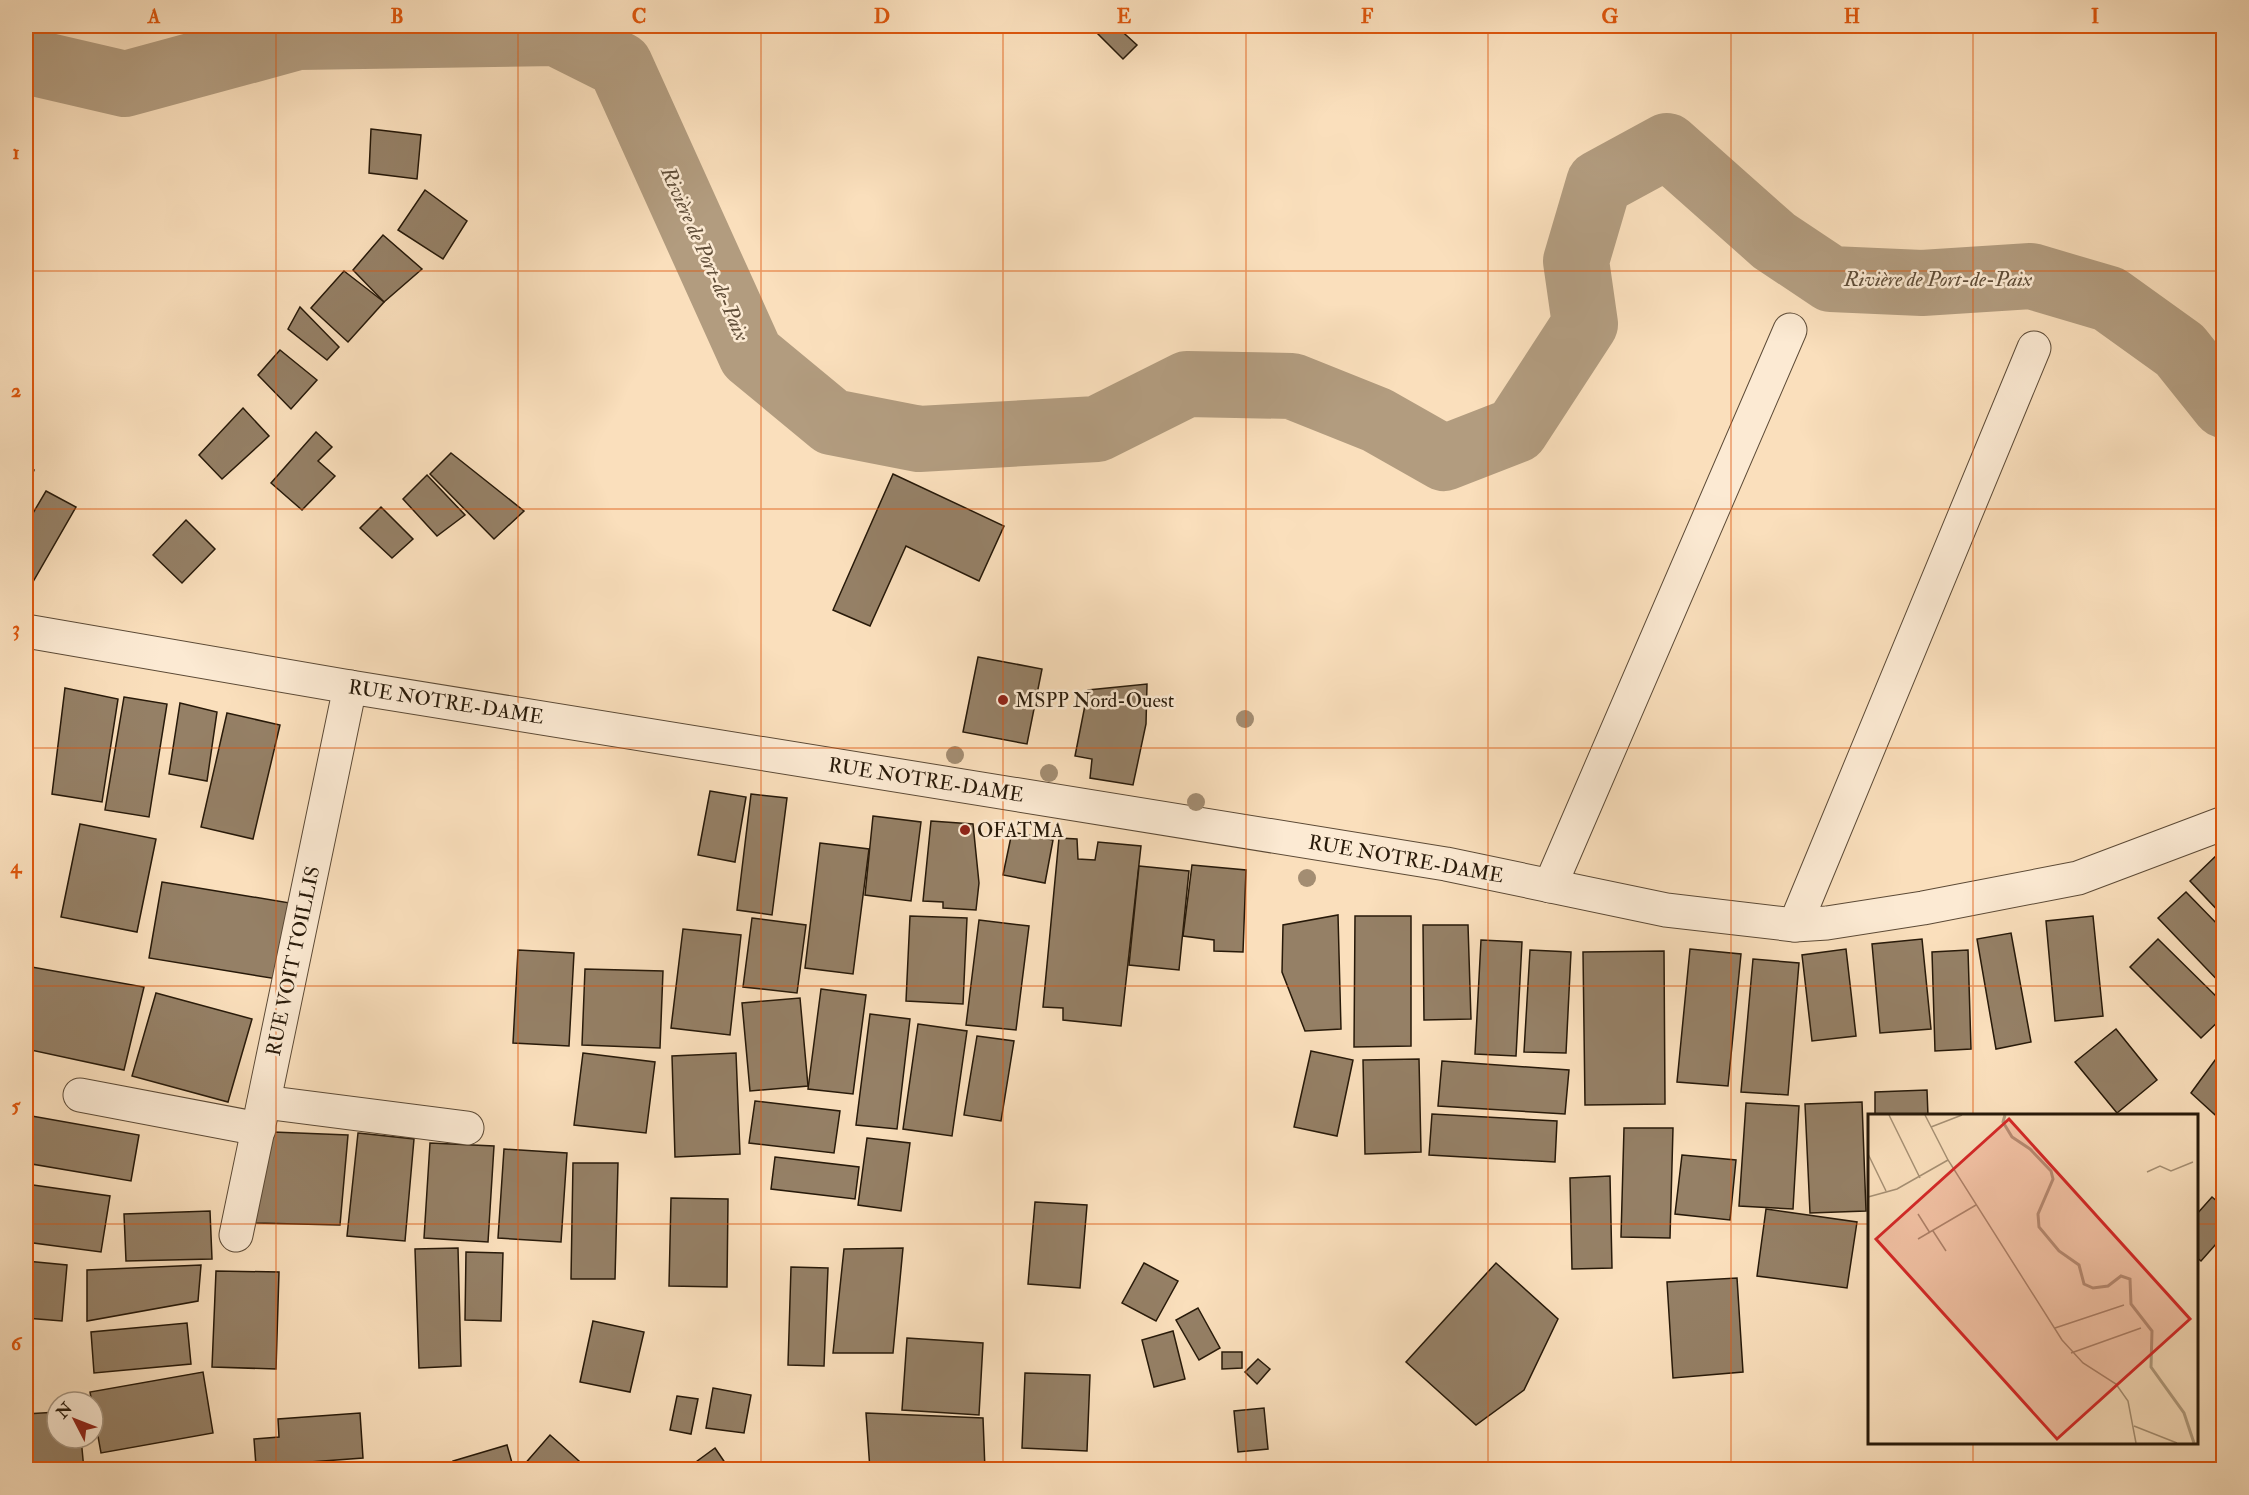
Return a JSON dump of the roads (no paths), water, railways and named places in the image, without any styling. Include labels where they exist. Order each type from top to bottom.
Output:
[{"type":"street","points":[[1550,886],[1790,330]]},
{"type":"street","points":[[1811,924],[2034,348]]},
{"type":"street","name":"RUE NOTRE-DAME","points":[[26,631],[350,687],[1434,862],[1666,910],[1811,924],[2078,878],[2223,824]]},
{"type":"street","name":"RUE VOIT TOILLIS","points":[[236,1235],[350,687]]},
{"type":"street","points":[[80,1095],[262,1116],[467,1128]]},
{"type":"waterway","name":"Rivière de Port-de-Paix","points":[[26,61],[125,84],[298,37],[556,33],[620,65],[751,355],[832,422],[919,439],[1097,429],[1187,384],[1292,386],[1377,420],[1444,458],[1516,430],[1585,324],[1576,261],[1599,183],[1667,146],[1774,241],[1831,279],[1922,283],[2031,276],[2109,299],[2180,350],[2224,405]]},
{"type":"place","name":"MSPP Nord-Ouest","points":[[1003,700]]},
{"type":"place","name":"OFATMA","points":[[965,830]]}]
